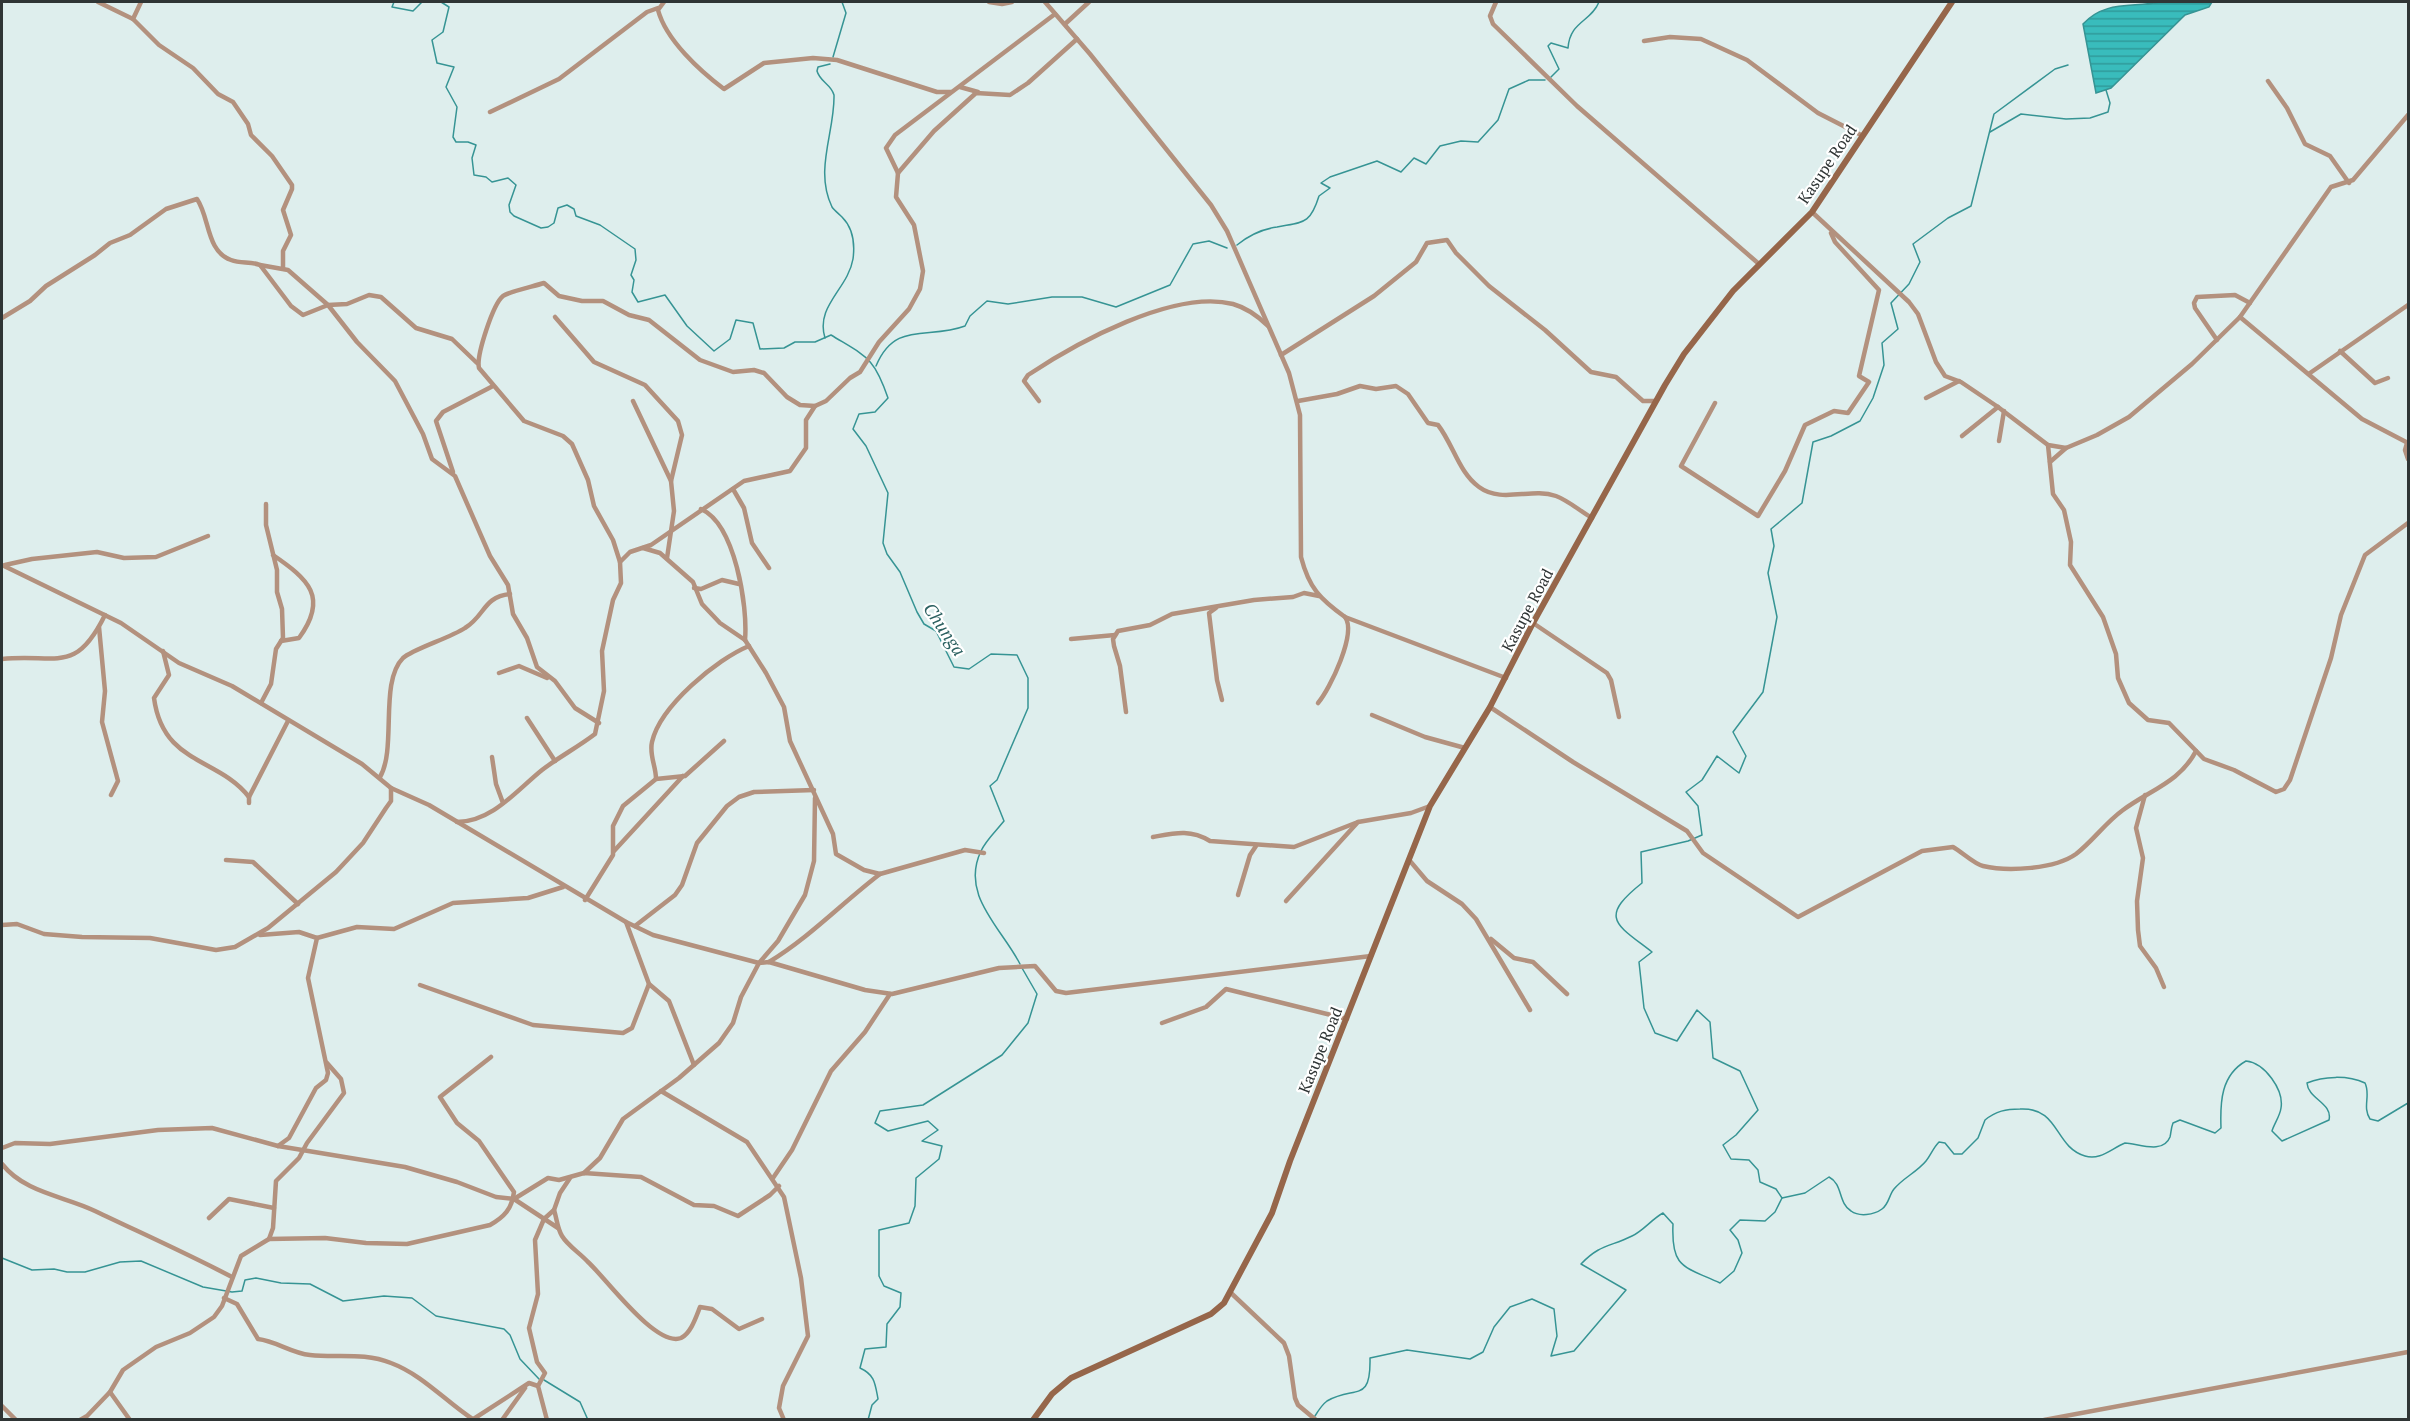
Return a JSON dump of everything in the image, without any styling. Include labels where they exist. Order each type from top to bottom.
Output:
[{"type":"street","points":[[98,2],[133,19],[159,45],[193,68],[218,94],[234,102],[248,124],[251,135],[272,156],[292,185],[283,210],[291,231],[284,251],[283,268]]},
{"type":"street","points":[[133,19],[141,2]]},
{"type":"street","points":[[490,112],[559,80],[647,12],[658,8],[664,2]]},
{"type":"street","points":[[989,2],[1002,4],[1012,2]]},
{"type":"street","points":[[1045,2],[1211,205],[1236,249],[1298,400],[1301,557],[1307,579],[1319,596],[1345,617],[1506,678]]},
{"type":"street","points":[[1065,24],[1089,2]]},
{"type":"street","points":[[1496,2],[1490,16],[1493,24],[1577,106],[1759,264]]},
{"type":"street","name":"Kasupe Road","points":[[1033,1419],[1053,1394],[1071,1378],[1220,1310],[1272,1213],[1290,1161],[1430,806],[1490,707],[1533,623],[1656,401],[1684,354],[1733,291],[1812,213],[1952,2]]},
{"type":"street","points":[[658,8],[669,33],[689,57],[724,89],[759,65],[813,58],[837,60],[937,92],[951,92]]},
{"type":"street","points":[[477,363],[498,302],[509,293],[544,283],[559,296],[582,302],[603,301],[624,312],[649,320],[700,360],[733,372],[754,370],[764,373],[786,397],[800,405],[815,406],[826,401],[850,378],[860,372],[879,342],[909,309],[921,288],[923,271],[914,225],[896,197],[898,173],[887,150],[889,142],[915,118],[1054,14]]},
{"type":"street","points":[[1644,41],[1670,37],[1701,39],[1747,60],[1818,113],[1863,136]]},
{"type":"street","points":[[959,87],[1001,96],[1010,95],[1028,83],[1077,39]]},
{"type":"street","points":[[2268,81],[2287,108],[2305,144],[2330,156],[2349,183]]},
{"type":"street","points":[[898,173],[934,131],[963,102],[978,92]]},
{"type":"street","points":[[2050,462],[2066,448],[2097,435],[2129,417],[2157,396],[2217,340],[2240,317],[2331,187],[2349,183],[2409,116]]},
{"type":"street","points":[[2403,122],[2409,128]]},
{"type":"street","points":[[2,318],[30,301],[46,286],[110,243],[130,236],[166,209],[197,199],[218,250],[232,261],[283,268],[300,278],[328,305],[357,342],[395,381],[423,434],[432,459],[454,475]]},
{"type":"street","points":[[1812,213],[1909,302],[1918,315],[1939,368],[1946,376],[1959,381],[2004,411],[2048,445],[2066,448]]},
{"type":"street","points":[[1715,403],[1681,466],[1758,516],[1785,471],[1805,425],[1834,411],[1848,412],[1869,381],[1859,376],[1879,290],[1835,242],[1829,229]]},
{"type":"street","points":[[1281,355],[1374,297],[1416,262],[1427,243],[1443,238],[1489,286],[1545,330],[1592,372],[1616,377],[1643,401],[1656,401]]},
{"type":"street","points":[[260,265],[291,306],[303,315],[328,305],[347,304],[369,295],[381,297],[412,326],[452,339],[477,363],[493,386],[524,421],[563,436],[572,444],[588,480],[594,506],[613,540],[620,562],[621,584],[613,600],[602,651],[604,691],[596,734],[555,761],[503,803],[471,822],[457,822]]},
{"type":"street","points":[[2217,340],[2195,308],[2194,303],[2197,297],[2235,295],[2250,303]]},
{"type":"street","points":[[1039,401],[1024,381],[1028,375],[1076,345],[1169,307],[1208,303],[1232,304],[1258,316],[1270,328]]},
{"type":"street","points":[[2310,373],[2409,305]]},
{"type":"street","points":[[555,317],[594,362],[645,385],[678,421],[682,435],[671,481]]},
{"type":"street","points":[[2240,317],[2310,373],[2362,419],[2408,443],[2405,450],[2409,459]]},
{"type":"street","points":[[2340,351],[2375,382],[2388,378]]},
{"type":"street","points":[[1926,398],[1959,381]]},
{"type":"street","points":[[493,386],[443,412],[436,421],[454,475],[481,537],[508,585],[513,614],[527,638],[537,667],[555,681],[575,708],[599,723]]},
{"type":"street","points":[[1298,400],[1337,394],[1360,386],[1376,389],[1396,386],[1408,394],[1428,423],[1441,429],[1465,471],[1479,488],[1505,495],[1538,493],[1556,496],[1592,518]]},
{"type":"street","points":[[633,401],[671,481],[674,505],[667,558]]},
{"type":"street","points":[[620,562],[630,552],[651,545],[672,528],[744,481],[790,471],[806,447],[806,420],[815,406]]},
{"type":"street","points":[[1962,436],[1998,407]]},
{"type":"street","points":[[1999,441],[2004,411]]},
{"type":"street","points":[[2048,445],[2053,494],[2064,510],[2071,542],[2070,565],[2103,616],[2116,654],[2118,678],[2125,695],[2138,712],[2148,720],[2169,723],[2204,759],[2234,770],[2271,791],[2284,789],[2290,780],[2331,658],[2341,615],[2365,555],[2409,523]]},
{"type":"street","points":[[733,489],[744,508],[752,543],[770,568]]},
{"type":"street","points":[[261,703],[271,684],[276,649],[281,641],[282,609],[277,592],[277,570],[266,525],[266,504]]},
{"type":"street","points":[[701,509],[714,517],[725,534],[745,608],[745,640]]},
{"type":"street","points":[[2,565],[32,559],[97,552],[124,558],[156,557],[208,536]]},
{"type":"street","points":[[513,1199],[548,1178],[559,1180],[584,1173],[600,1158],[623,1119],[719,1043],[733,1023],[741,997],[759,963],[766,958],[801,905],[814,861],[814,790],[790,741],[780,697],[745,640],[720,623],[702,604],[693,582],[667,558],[643,548]]},
{"type":"street","points":[[272,555],[306,582],[314,595],[315,607],[300,638],[281,641]]},
{"type":"street","points":[[2,565],[105,615],[179,663],[232,686],[380,777],[391,788],[429,805],[563,887],[626,922],[653,935],[759,963],[769,962],[865,990],[892,994]]},
{"type":"street","points":[[694,588],[722,580],[739,584]]},
{"type":"street","points":[[1071,639],[1115,634],[1118,631],[1150,625],[1172,614],[1218,606],[1293,597],[1304,593],[1319,596]]},
{"type":"street","points":[[380,777],[386,761],[392,689],[398,665],[413,652],[431,646],[470,625],[496,596],[510,594]]},
{"type":"street","points":[[1218,606],[1209,613],[1216,681],[1222,700]]},
{"type":"street","points":[[2,659],[55,660],[76,654],[93,639],[105,615]]},
{"type":"street","points":[[1317,703],[1331,682],[1349,635],[1350,626],[1345,617]]},
{"type":"street","points":[[1533,623],[1606,673],[1611,680],[1619,717]]},
{"type":"street","points":[[99,627],[105,691],[102,722],[118,781],[111,795]]},
{"type":"street","points":[[1115,634],[1113,646],[1120,666],[1126,712]]},
{"type":"street","points":[[656,779],[651,745],[670,709],[711,668],[749,646]]},
{"type":"street","points":[[163,651],[169,675],[154,698],[160,723],[170,738],[191,757],[241,787],[249,797]]},
{"type":"street","points":[[500,672],[519,666],[555,681]]},
{"type":"street","points":[[1490,707],[1573,762],[1687,831],[1703,853],[1798,917],[1927,849],[1953,847],[1982,866],[1999,868],[2059,864],[2076,854],[2106,823],[2182,772],[2196,751]]},
{"type":"street","points":[[1372,715],[1425,737],[1466,748]]},
{"type":"street","points":[[527,718],[555,761]]},
{"type":"street","points":[[249,803],[249,797],[288,721]]},
{"type":"street","points":[[585,900],[614,851],[683,776],[724,741]]},
{"type":"street","points":[[492,757],[494,777],[503,803]]},
{"type":"street","points":[[614,851],[613,826],[620,810],[656,779],[683,776]]},
{"type":"street","points":[[2,925],[17,924],[44,934],[150,938],[216,950],[235,947],[258,936],[336,872],[363,843],[391,801],[391,788]]},
{"type":"street","points":[[635,926],[675,895],[682,885],[697,843],[727,806],[739,797],[754,792],[814,790]]},
{"type":"street","points":[[2145,795],[2136,828],[2143,858],[2137,922],[2140,946],[2156,968],[2164,987]]},
{"type":"street","points":[[815,798],[833,834],[836,854],[864,870],[880,874]]},
{"type":"street","points":[[1154,837],[1181,831],[1199,835],[1210,841],[1294,848],[1358,822],[1411,813],[1430,806]]},
{"type":"street","points":[[1286,901],[1358,822]]},
{"type":"street","points":[[1238,895],[1250,855],[1256,846]]},
{"type":"street","points":[[769,962],[817,929],[854,894],[880,874],[965,850],[981,852]]},
{"type":"street","points":[[226,861],[253,862],[298,904]]},
{"type":"street","points":[[1410,861],[1427,881],[1467,909],[1504,952],[1514,958],[1533,962],[1567,994]]},
{"type":"street","points":[[258,936],[299,932],[317,938],[357,927],[394,929],[453,903],[528,898],[563,887]]},
{"type":"street","points":[[626,922],[649,984],[669,1001],[694,1065]]},
{"type":"street","points":[[1485,932],[1530,1010]]},
{"type":"street","points":[[278,1146],[290,1138],[316,1088],[326,1080],[327,1063],[308,978],[317,938]]},
{"type":"street","points":[[773,1178],[792,1150],[831,1071],[865,1032],[887,995],[999,968],[1014,969],[1032,966],[1039,968],[1056,991],[1066,993],[1372,956]]},
{"type":"street","points":[[420,985],[533,1025],[622,1033],[632,1028],[649,984]]},
{"type":"street","points":[[1162,1023],[1206,1007],[1226,989],[1239,990],[1347,1019]]},
{"type":"street","points":[[80,1419],[87,1416],[110,1392],[123,1370],[156,1347],[204,1326],[214,1317],[241,1256],[269,1239],[325,1238],[366,1244],[407,1244],[490,1224],[509,1211],[514,1192],[509,1183],[479,1141],[457,1123],[440,1097],[491,1058]]},
{"type":"street","points":[[269,1239],[276,1181],[300,1158],[307,1143],[344,1093],[341,1079],[327,1063]]},
{"type":"street","points":[[661,1091],[747,1142],[779,1186],[784,1197],[801,1278],[808,1336],[783,1386],[779,1408],[784,1419]]},
{"type":"street","points":[[2,1148],[15,1143],[50,1144],[158,1130],[212,1128],[278,1146],[405,1167],[496,1197],[513,1199],[558,1228]]},
{"type":"street","points":[[2,1164],[20,1179],[39,1190],[93,1209],[232,1277]]},
{"type":"street","points":[[584,1173],[641,1177],[694,1204],[714,1206],[738,1216],[775,1192],[779,1186]]},
{"type":"street","points":[[547,1419],[538,1386],[544,1373],[537,1362],[529,1322],[538,1294],[535,1240],[544,1219],[554,1210],[560,1193],[570,1178]]},
{"type":"street","points":[[209,1218],[229,1199],[274,1208]]},
{"type":"street","points":[[554,1210],[558,1228],[568,1243],[594,1268],[616,1296],[667,1339],[679,1339],[687,1334],[700,1307],[712,1309],[739,1329],[762,1319]]},
{"type":"street","points":[[1230,1292],[1284,1343],[1289,1356],[1295,1398],[1298,1405],[1316,1419]]},
{"type":"street","points":[[224,1298],[237,1304],[258,1338],[271,1340],[308,1355],[345,1354],[392,1363],[446,1397],[459,1411],[473,1419],[528,1383],[538,1386]]},
{"type":"street","points":[[2044,1419],[2409,1352]]},
{"type":"street","points":[[501,1419],[528,1383]]},
{"type":"street","points":[[110,1392],[130,1419]]},
{"type":"street","points":[[2,1406],[16,1419]]},
{"type":"water","points":[[2160,2],[2212,2],[2209,7],[2185,15],[2111,88],[2096,93],[2083,24],[2091,16],[2110,8]]},
{"type":"waterway","name":"Chunga","points":[[394,2],[392,7],[413,11],[422,2]]},
{"type":"waterway","name":"Chunga","points":[[441,2],[449,7],[443,32],[432,40],[437,63],[454,67],[446,87],[457,107],[453,137],[456,142],[476,145],[472,158],[474,175],[486,177],[492,182],[508,178],[516,185],[509,205],[510,212],[514,216],[541,228],[548,227],[554,223],[558,208],[567,205],[574,209],[576,216],[600,225],[635,249],[636,260],[631,275],[634,280],[632,292],[638,302],[665,295],[687,326],[714,351],[730,339],[736,320],[753,323],[760,349],[784,348],[795,342],[815,342],[831,335],[868,359],[878,374],[888,398],[875,412],[859,414],[853,429],[866,446],[888,493],[883,543],[887,554],[900,572],[924,624],[936,631],[954,667],[969,669],[991,654],[1017,655],[1028,678],[1028,708],[997,780],[990,786],[1004,821],[983,847],[976,867],[979,896],[1020,964]]},
{"type":"waterway","points":[[833,57],[846,13],[842,2]]},
{"type":"waterway","points":[[1551,77],[1559,69],[1548,46],[1551,43],[1568,48],[1573,32],[1591,14],[1599,2]]},
{"type":"waterway","points":[[825,338],[824,316],[850,270],[854,248],[849,226],[832,207],[825,179],[834,95],[817,71],[818,67],[830,64]]},
{"type":"waterway","points":[[1315,1416],[1327,1401],[1364,1388],[1368,1382],[1370,1358],[1407,1350],[1470,1359],[1483,1352],[1494,1327],[1510,1307],[1532,1299],[1554,1309],[1557,1336],[1551,1356],[1574,1351],[1626,1290],[1581,1264],[1594,1253],[1636,1234],[1663,1213],[1673,1224],[1674,1249],[1677,1258],[1688,1268],[1720,1283],[1734,1271],[1742,1253],[1738,1240],[1730,1230],[1740,1220],[1765,1221],[1775,1212],[1782,1198],[1776,1189],[1760,1182],[1758,1170],[1749,1160],[1731,1159],[1723,1145],[1736,1135],[1758,1110],[1740,1071],[1713,1058],[1710,1022],[1697,1010],[1677,1041],[1655,1033],[1644,1008],[1639,962],[1652,952],[1621,927],[1616,913],[1628,895],[1642,883],[1641,852],[1688,841],[1702,835],[1698,806],[1686,792],[1702,780],[1717,756],[1739,773],[1746,756],[1733,732],[1763,692],[1777,617],[1768,573],[1774,546],[1771,529],[1802,503],[1813,442],[1831,436],[1860,421],[1873,398],[1884,365],[1882,343],[1898,329],[1891,303],[1909,284],[1920,262],[1913,244],[1948,218],[1971,206],[1994,114],[2055,69],[2068,65]]},
{"type":"waterway","points":[[1237,245],[1261,231],[1304,221],[1309,217],[1319,196],[1330,188],[1321,183],[1330,177],[1377,161],[1401,172],[1414,158],[1426,164],[1440,146],[1461,141],[1478,142],[1498,120],[1509,89],[1529,80],[1545,80]]},
{"type":"waterway","points":[[1990,132],[2021,114],[2066,119],[2090,118],[2108,112],[2110,103],[2106,90]]},
{"type":"waterway","points":[[876,366],[893,342],[914,334],[965,326],[970,316],[987,301],[1008,304],[1052,297],[1082,297],[1116,307],[1170,285],[1193,244],[1209,241],[1227,248]]},
{"type":"waterway","name":"Chunga","points":[[868,1420],[872,1405],[878,1399],[871,1377],[860,1368],[865,1349],[886,1347],[887,1324],[900,1307],[901,1293],[884,1286],[879,1276],[879,1230],[909,1223],[915,1206],[916,1178],[939,1159],[942,1146],[922,1141],[938,1130],[928,1121],[888,1131],[875,1123],[880,1111],[923,1105],[1002,1055],[1028,1023],[1037,994],[1022,968]]},
{"type":"waterway","points":[[1782,1198],[1805,1193],[1829,1177],[1837,1184],[1847,1208],[1862,1215],[1875,1213],[1888,1202],[1892,1191],[1926,1161],[1939,1142],[1945,1143],[1954,1154],[1962,1154],[1978,1138],[1985,1120],[1993,1114],[2006,1110],[2033,1110],[2043,1114],[2067,1145],[2090,1157],[2096,1157],[2125,1143],[2149,1147],[2162,1146],[2170,1137],[2173,1123],[2180,1120],[2215,1133],[2221,1128],[2222,1099],[2227,1081],[2231,1074],[2246,1061],[2260,1067],[2276,1086],[2281,1108],[2272,1131],[2282,1141],[2329,1120],[2327,1109],[2308,1088],[2307,1083],[2313,1081],[2343,1078],[2365,1083],[2368,1114],[2370,1119],[2378,1121],[2408,1103]]},
{"type":"waterway","points":[[2,1258],[32,1270],[54,1269],[67,1272],[85,1272],[120,1262],[141,1261],[203,1287],[232,1292],[242,1291],[245,1280],[256,1278],[281,1283],[310,1284],[343,1301],[384,1296],[412,1298],[436,1316],[504,1329],[510,1335],[520,1359],[539,1379]]},
{"type":"waterway","points":[[544,1380],[580,1402],[588,1420]]}]
